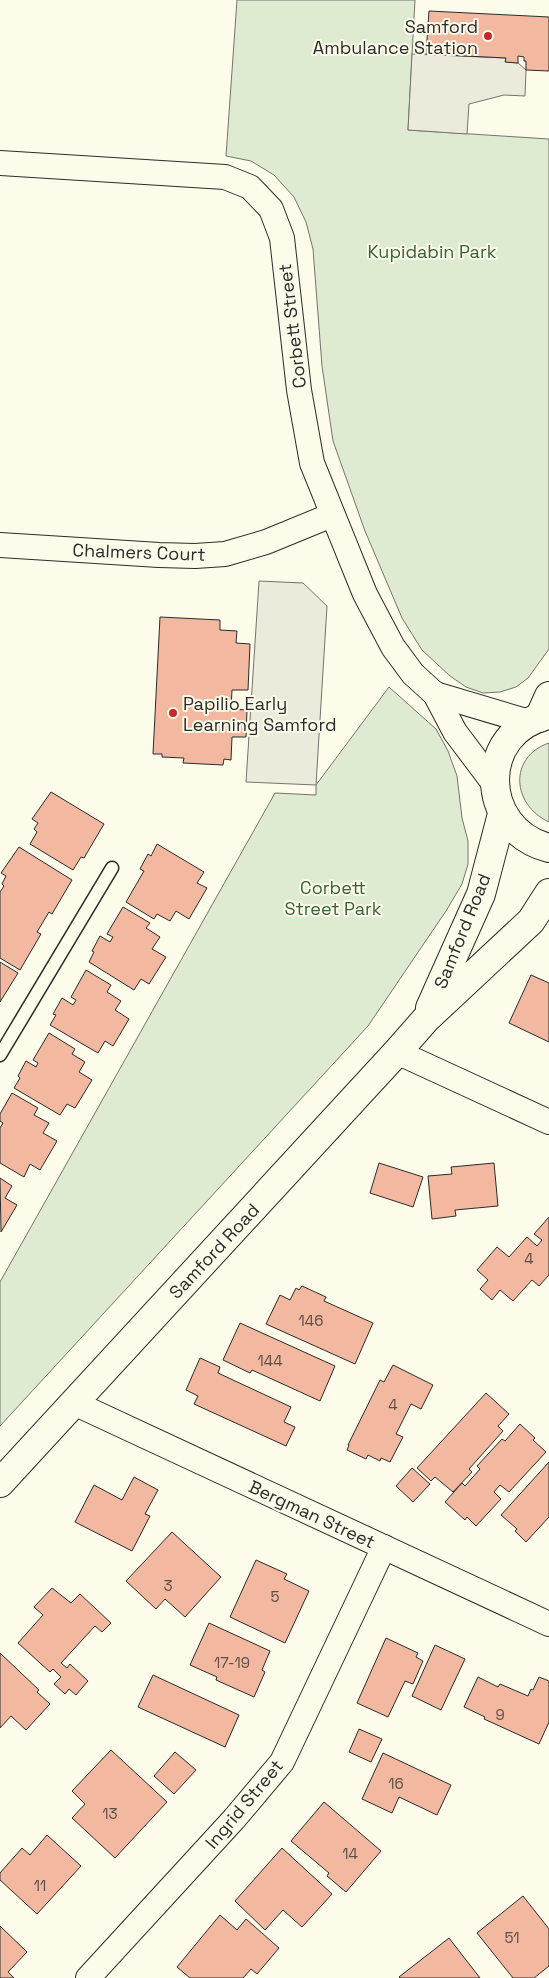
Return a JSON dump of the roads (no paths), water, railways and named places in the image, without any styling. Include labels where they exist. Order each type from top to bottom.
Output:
[{"type":"main road","points":[[541,713],[514,734],[503,749],[496,766],[495,785],[497,800],[502,814],[516,832],[535,844],[549,848]]},
{"type":"main road","name":"Samford Road","points":[[426,1019],[481,894],[502,814]]},
{"type":"main road","name":"Samford Road","points":[[0,1483],[426,1019],[531,920],[549,893]]},
{"type":"street","name":"Corbett Street","points":[[0,163],[225,177],[250,187],[271,209],[282,238],[299,390],[312,464],[365,594],[393,648],[413,674],[435,694],[456,732],[495,785]]},
{"type":"street","name":"Chalmers Court","points":[[0,545],[159,555],[195,556],[225,554],[266,542],[332,515]]},
{"type":"street","name":"Corbett Street","points":[[435,694],[541,713]]},
{"type":"street","points":[[397,1052],[549,1122]]},
{"type":"street","name":"Bergman Street","points":[[74,1403],[549,1624]]},
{"type":"street","name":"Ingrid Street","points":[[88,1978],[234,1819],[282,1762],[384,1547]]},
{"type":"lane","points":[[0,1055],[112,868]]},
{"type":"place","name":"Samford Ambulance Station","points":[[488,36]]},
{"type":"place","name":"Papilio Early Learning Samford","points":[[173,713]]},
{"type":"park label","name":"Kupidabin Park","points":[[432,251]]},
{"type":"park label","name":"Corbett Street Park","points":[[333,898]]}]
